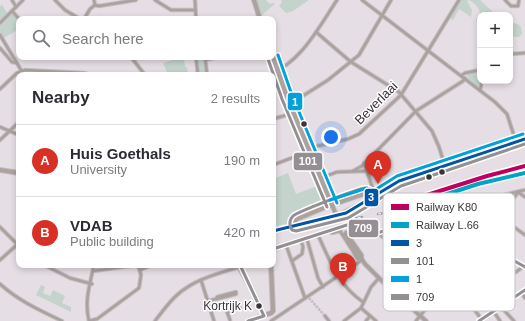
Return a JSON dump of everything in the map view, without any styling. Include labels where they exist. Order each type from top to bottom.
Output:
[{"type":"main road","points":[[254,0],[259,16]]},
{"type":"main road","points":[[274,60],[290,104],[332,205]]},
{"type":"main road","points":[[276,230],[337,217],[399,181],[525,139]]},
{"type":"main road","points":[[0,170],[16,173]]},
{"type":"main road","points":[[295,226],[295,221],[297,219],[332,205],[369,193],[373,197]]},
{"type":"main road","points":[[240,268],[264,316]]},
{"type":"main road","points":[[248,321],[273,313],[271,268]]},
{"type":"street","points":[[12,0],[16,7]]},
{"type":"street","points":[[0,23],[23,0]]},
{"type":"street","points":[[55,0],[65,10],[75,16]]},
{"type":"street","points":[[94,0],[95,4]]},
{"type":"street","points":[[95,4],[99,6],[136,0]]},
{"type":"street","points":[[155,0],[170,10],[195,10]]},
{"type":"street","points":[[195,0],[196,16]]},
{"type":"street","points":[[278,71],[294,59],[316,32],[338,0]]},
{"type":"street","points":[[362,0],[465,78],[505,112],[516,142]]},
{"type":"street","points":[[290,104],[328,80],[359,54],[392,0]]},
{"type":"street","name":"Beverlaai","points":[[276,164],[310,149],[348,139],[359,134],[401,95],[459,0]]},
{"type":"street","points":[[505,0],[511,6],[518,6],[519,0]]},
{"type":"street","points":[[86,16],[95,4]]},
{"type":"street","points":[[12,11],[16,16]]},
{"type":"street","points":[[316,32],[351,62],[401,95],[432,131],[445,166]]},
{"type":"street","points":[[0,35],[21,71],[68,72]]},
{"type":"street","points":[[0,48],[12,62],[17,64]]},
{"type":"street","points":[[513,54],[525,53]]},
{"type":"street","points":[[134,60],[143,72]]},
{"type":"street","points":[[196,60],[198,72]]},
{"type":"street","points":[[205,60],[207,72]]},
{"type":"street","points":[[462,76],[465,73],[477,71]]},
{"type":"street","points":[[0,89],[16,74]]},
{"type":"street","points":[[353,172],[416,111],[463,81],[465,78]]},
{"type":"street","points":[[480,90],[481,84]]},
{"type":"street","points":[[276,119],[294,113]]},
{"type":"street","points":[[0,140],[16,125]]},
{"type":"street","points":[[0,127],[16,134]]},
{"type":"street","points":[[364,163],[374,189]]},
{"type":"street","points":[[321,178],[337,172],[367,172]]},
{"type":"street","points":[[369,193],[374,189],[385,185]]},
{"type":"street","points":[[512,193],[525,190]]},
{"type":"street","points":[[518,192],[525,197]]},
{"type":"street","points":[[515,196],[518,192]]},
{"type":"street","points":[[332,205],[337,217]]},
{"type":"street","points":[[276,250],[301,240],[354,224],[371,232],[377,233],[383,231]]},
{"type":"street","points":[[329,232],[354,230],[354,224]]},
{"type":"street","points":[[0,226],[16,242]]},
{"type":"street","points":[[515,228],[525,235]]},
{"type":"street","points":[[344,232],[362,260],[383,283]]},
{"type":"street","points":[[377,233],[383,238]]},
{"type":"street","points":[[318,235],[338,278],[349,291],[363,302]]},
{"type":"street","points":[[307,239],[322,287]]},
{"type":"street","points":[[292,261],[302,254],[303,247],[301,240]]},
{"type":"street","points":[[286,245],[307,298]]},
{"type":"street","points":[[0,260],[16,246]]},
{"type":"street","points":[[269,314],[271,321],[338,278],[362,260]]},
{"type":"street","points":[[515,262],[524,267],[515,272]]},
{"type":"street","points":[[50,268],[65,276],[91,283]]},
{"type":"street","points":[[94,268],[86,308],[89,321],[97,319],[139,288],[141,275],[140,270],[145,268]]},
{"type":"street","points":[[93,271],[115,268]]},
{"type":"street","points":[[155,321],[179,294],[201,280],[234,268]]},
{"type":"street","points":[[344,321],[361,308],[371,287],[383,277]]},
{"type":"street","points":[[201,280],[214,321]]},
{"type":"street","points":[[0,284],[23,302],[62,321]]},
{"type":"street","points":[[515,296],[525,290]]},
{"type":"street","points":[[208,302],[236,294],[236,292],[217,297],[216,299]]},
{"type":"street","points":[[520,292],[525,298]]},
{"type":"street","points":[[230,320],[227,312],[240,308]]},
{"type":"street","points":[[361,308],[376,321]]},
{"type":"street","points":[[415,311],[426,321]]},
{"type":"street","points":[[416,321],[424,311]]},
{"type":"street","points":[[475,311],[481,320],[494,312],[500,321]]},
{"type":"street","points":[[505,311],[514,321]]},
{"type":"street","points":[[325,316],[329,321]]},
{"type":"street","points":[[366,321],[370,316]]},
{"type":"shaded area","points":[[256,0],[266,0],[270,4],[275,4],[262,15]]},
{"type":"shaded area","points":[[281,0],[309,0],[293,11],[286,13],[279,6],[282,2]]},
{"type":"shaded area","points":[[460,0],[469,0],[467,1],[472,10],[471,17],[459,9],[453,20],[450,18]]},
{"type":"shaded area","points":[[469,0],[480,0],[493,12],[480,12],[479,9]]},
{"type":"shaded area","points":[[2,5],[9,16],[12,14],[16,19],[16,31],[4,38],[0,32],[0,6]]},
{"type":"shaded area","points":[[513,23],[518,24],[521,27],[522,34],[519,37],[514,37]]},
{"type":"shaded area","points":[[172,60],[184,60],[188,72],[167,72],[163,63]]},
{"type":"shaded area","points":[[196,60],[203,60],[205,72],[198,72]]},
{"type":"shaded area","points":[[477,72],[477,84],[481,84],[477,86],[468,79],[467,75],[469,73]]},
{"type":"shaded area","points":[[288,173],[296,194],[320,185],[327,203],[291,219],[295,218],[291,225],[289,223],[276,226],[276,178]]},
{"type":"shaded area","points":[[41,285],[45,287],[43,293],[50,296],[53,290],[65,296],[62,303],[71,307],[71,312],[36,295]]},
{"type":"tunnel","points":[[338,219],[342,230]]},
{"type":"tunnel","points":[[309,298],[325,316]]},
{"type":"railway","points":[[455,193],[477,186],[525,175]]},
{"type":"railway","points":[[378,214],[383,213]]},
{"type":"railway","points":[[346,220],[362,217]]},
{"type":"rail line","name":"K80","points":[[433,193],[525,166]]},
{"type":"rail line","name":"L.66","points":[[450,193],[478,184],[525,173]]},
{"type":"transit line","name":"1","points":[[278,55],[292,95],[337,203]]},
{"type":"transit line","name":"101","points":[[268,60],[273,72]]},
{"type":"transit line","name":"101","points":[[276,82],[327,207]]},
{"type":"transit line","name":"1","points":[[370,193],[397,176],[523,134]]},
{"type":"transit line","name":"3","points":[[276,230],[346,213],[399,181],[525,139]]},
{"type":"transit line","name":"101","points":[[389,193],[401,186],[525,144]]},
{"type":"transit line","name":"101","points":[[374,191],[366,188],[360,189],[305,210],[293,216],[290,221],[290,227],[292,230],[296,231],[348,218],[375,202]]},
{"type":"transit line","name":"1","points":[[330,200],[367,188]]},
{"type":"transit line","name":"101","points":[[376,201],[383,197]]},
{"type":"transit line","name":"709","points":[[276,248],[350,224],[377,233],[383,231]]},
{"type":"transit line","name":"709","points":[[515,261],[525,267]]},
{"type":"transit line","name":"709","points":[[241,268],[264,316],[248,321]]},
{"type":"transit line","name":"709","points":[[515,297],[525,290]]},
{"type":"transit line","name":"709","points":[[479,321],[494,311]]},
{"type":"place","name":"Huis Goethals","points":[[378,184]]},
{"type":"place","name":"VDAB","points":[[343,286]]},
{"type":"place","name":"Kortrijk K","points":[[259,306]]}]
